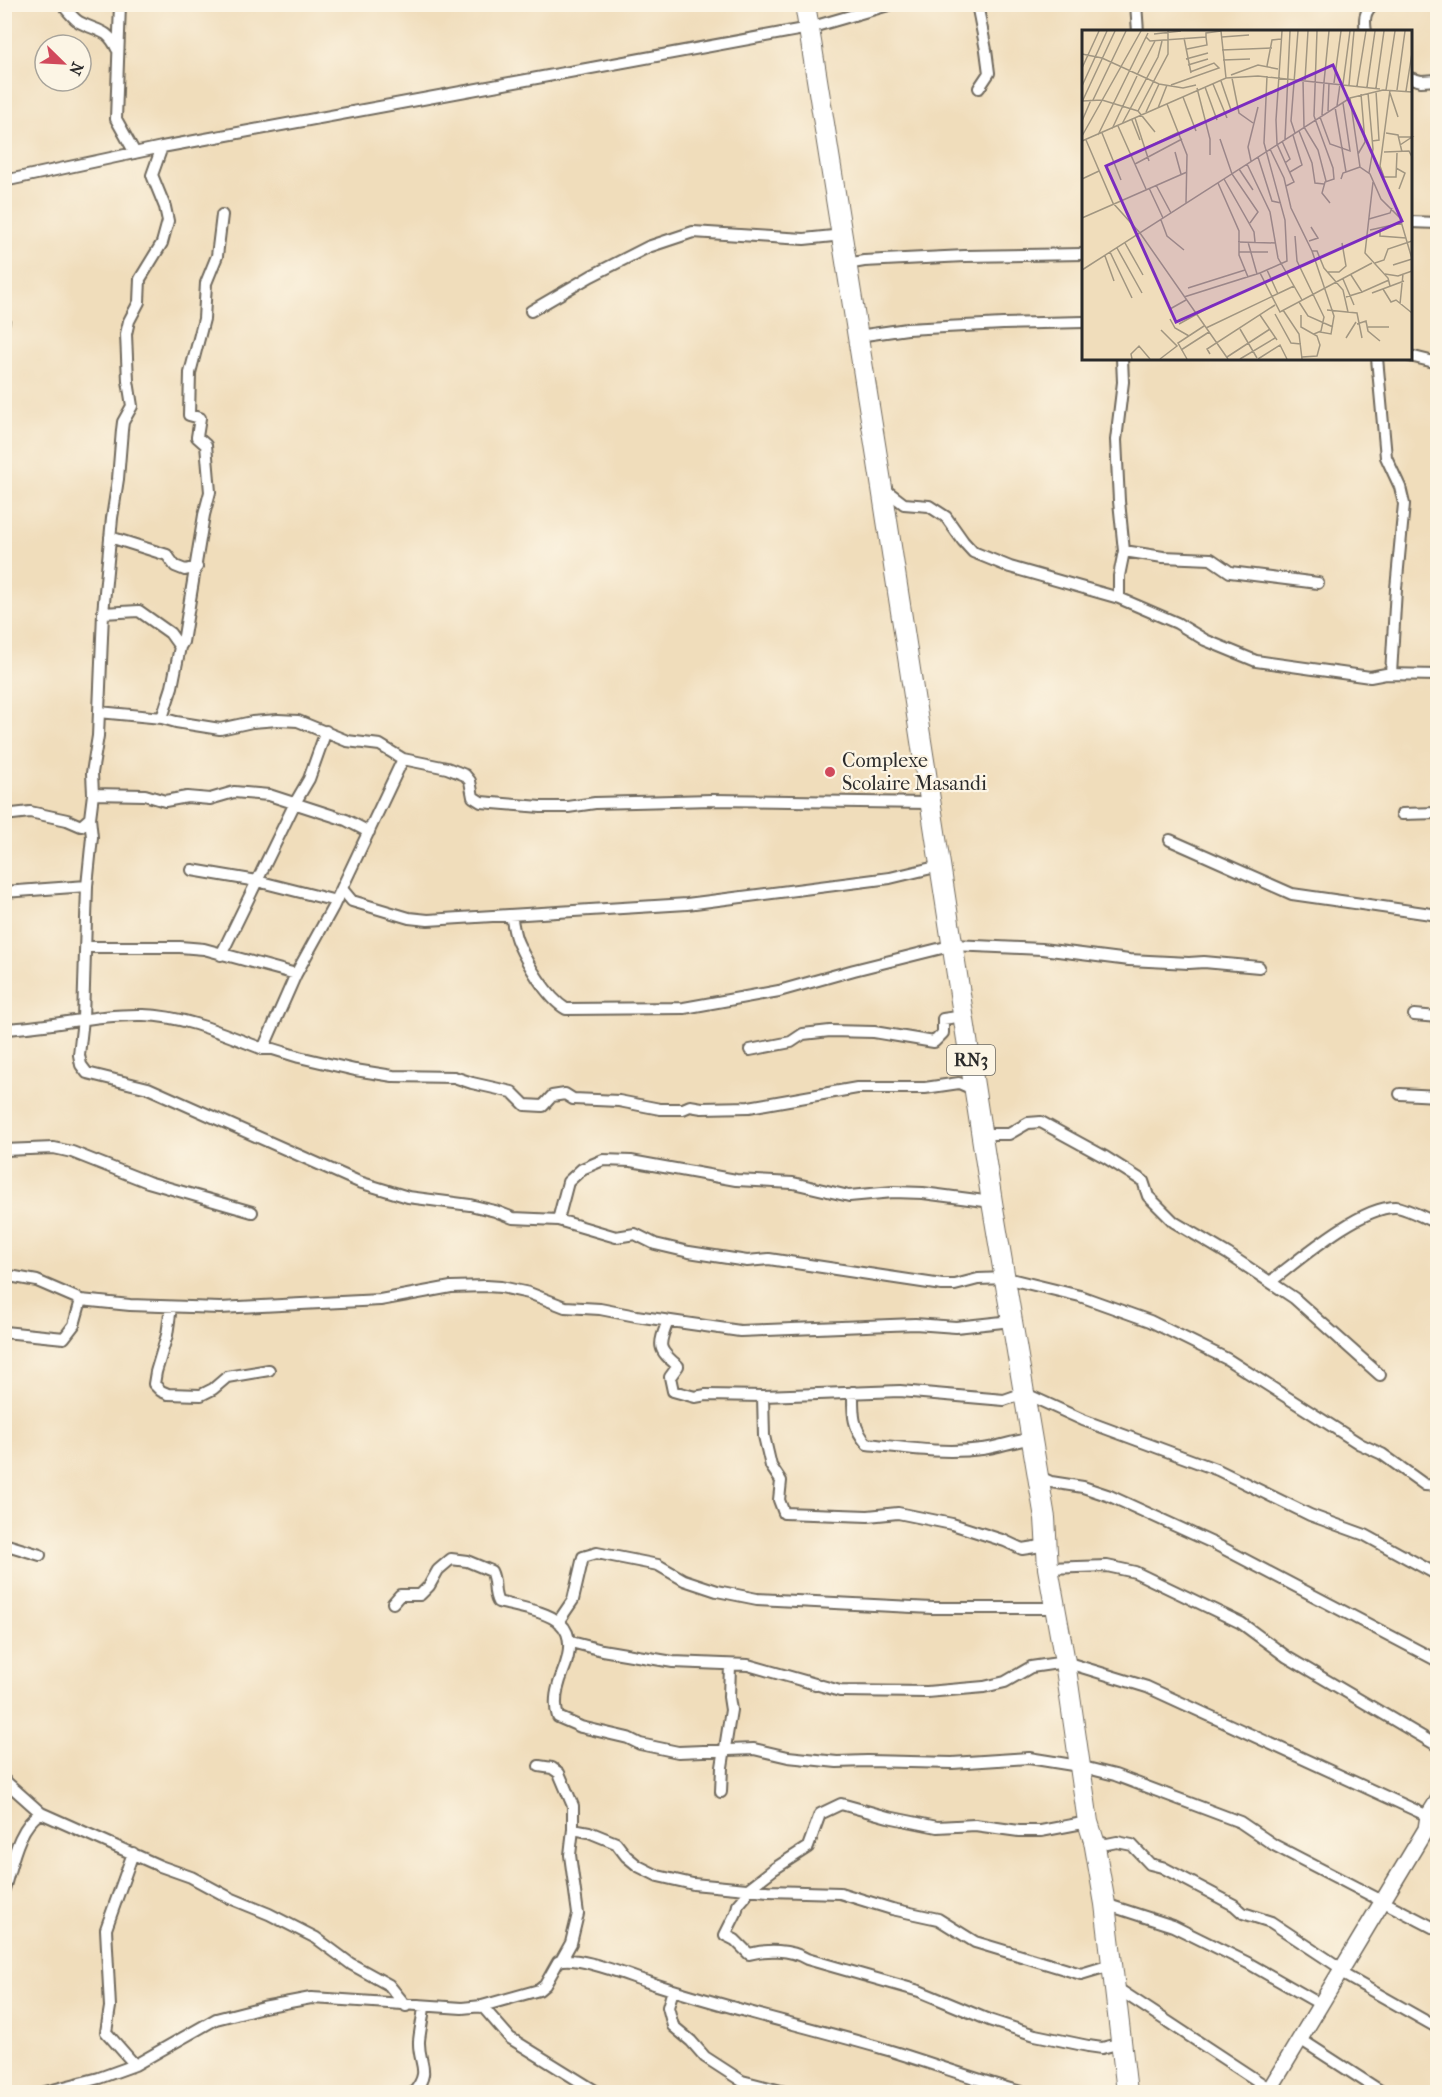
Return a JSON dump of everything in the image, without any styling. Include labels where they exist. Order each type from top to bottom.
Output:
[{"type":"highway","name":"RN3","points":[[805,4],[964,1016],[969,1081],[982,1134],[1012,1321],[1031,1400],[1032,1439],[1043,1483],[1048,1568],[1065,1662],[1088,1822],[1094,1841],[1105,1904],[1127,2092]]},
{"type":"street","points":[[62,4],[78,21],[105,32],[118,49]]},
{"type":"street","points":[[120,4],[116,118],[135,153]]},
{"type":"street","points":[[4,181],[162,147],[809,28],[892,4]]},
{"type":"street","points":[[977,4],[988,73],[980,88]]},
{"type":"street","points":[[1136,4],[1138,30]]},
{"type":"street","points":[[1366,30],[1364,18],[1368,9],[1374,4]]},
{"type":"street","points":[[1412,79],[1421,81],[1437,80]]},
{"type":"street","points":[[162,147],[152,175],[168,221],[162,243],[140,279],[139,302],[129,321],[126,334],[126,364],[132,406],[123,422],[103,613],[99,712],[92,773],[93,794],[90,818],[92,837],[87,886],[83,1019],[79,1054],[81,1065],[87,1073],[148,1088],[359,1182],[408,1197],[495,1210],[513,1218],[558,1220],[616,1237],[635,1234],[655,1244],[747,1261],[769,1259],[942,1285],[956,1285],[978,1279],[1006,1278],[1080,1296],[1150,1321],[1227,1359],[1360,1444],[1382,1454],[1425,1485],[1437,1486]]},
{"type":"street","points":[[162,718],[183,642],[204,515],[210,492],[206,445],[197,437],[200,418],[189,415],[190,373],[204,319],[206,283],[220,244],[222,215]]},
{"type":"street","points":[[1412,222],[1437,223]]},
{"type":"street","points":[[531,311],[591,276],[648,247],[693,232],[804,239],[843,236]]},
{"type":"street","points":[[847,264],[864,261],[965,256],[1082,254]]},
{"type":"street","points":[[4,258],[4,321]]},
{"type":"street","points":[[858,336],[907,329],[954,326],[1082,322]]},
{"type":"street","points":[[1412,357],[1437,363]]},
{"type":"street","points":[[1119,598],[1119,576],[1124,551],[1116,441],[1123,382],[1122,360]]},
{"type":"street","points":[[1377,360],[1386,457],[1400,487],[1404,504],[1391,674]]},
{"type":"street","points":[[882,488],[904,504],[929,506],[946,517],[973,552],[1010,567],[1119,598],[1176,623],[1205,640],[1256,660],[1370,676],[1437,675]]},
{"type":"street","points":[[110,537],[167,555],[175,566],[185,570],[197,567]]},
{"type":"street","points":[[1124,551],[1163,557],[1211,560],[1230,572],[1318,583]]},
{"type":"street","points":[[103,613],[139,610],[170,633],[180,647]]},
{"type":"street","points":[[99,712],[162,718],[220,729],[252,722],[298,721],[347,741],[380,745],[403,759],[447,768],[465,776],[470,781],[473,797],[481,802],[541,807],[712,800],[929,803]]},
{"type":"street","points":[[221,955],[309,779],[326,731]]},
{"type":"street","points":[[263,1049],[296,974],[342,889],[403,759]]},
{"type":"street","points":[[93,794],[145,795],[165,801],[187,797],[210,799],[234,792],[268,795],[346,820],[369,832]]},
{"type":"street","points":[[4,815],[30,812],[67,820],[81,826],[90,818]]},
{"type":"street","points":[[1402,814],[1437,813]]},
{"type":"street","points":[[1170,840],[1292,894],[1437,915]]},
{"type":"street","points":[[342,889],[352,901],[410,918],[428,920],[687,904],[890,878],[940,866]]},
{"type":"street","points":[[192,870],[257,881],[336,901]]},
{"type":"street","points":[[4,892],[87,886]]},
{"type":"street","points":[[511,915],[517,942],[527,961],[548,993],[558,1005],[566,1009],[684,1008],[779,992],[953,945],[1042,949],[1129,960],[1204,962],[1259,967]]},
{"type":"street","points":[[86,946],[180,947],[204,950],[296,974]]},
{"type":"street","points":[[4,1029],[83,1019],[144,1015],[184,1020],[263,1049],[273,1049],[299,1058],[393,1076],[454,1077],[512,1092],[525,1105],[543,1106],[552,1096],[565,1094],[573,1099],[619,1101],[660,1109],[683,1109],[690,1106],[749,1107],[857,1088],[925,1088],[969,1081]]},
{"type":"street","points":[[1414,1015],[1437,1017]]},
{"type":"street","points":[[750,1050],[791,1042],[803,1034],[830,1031],[874,1032],[934,1042],[943,1033],[943,1019],[964,1016]]},
{"type":"street","points":[[1400,1094],[1437,1096]]},
{"type":"street","points":[[982,1134],[1009,1134],[1028,1123],[1041,1122],[1105,1157],[1143,1181],[1148,1196],[1174,1222],[1228,1254],[1294,1298],[1380,1375]]},
{"type":"street","points":[[4,1150],[54,1148],[72,1152],[148,1182],[252,1212]]},
{"type":"street","points":[[558,1220],[568,1182],[582,1169],[603,1160],[631,1161],[736,1180],[793,1183],[849,1196],[894,1192],[923,1193],[992,1202]]},
{"type":"street","points":[[1270,1282],[1303,1255],[1358,1219],[1382,1209],[1397,1206],[1437,1224]]},
{"type":"street","points":[[4,1275],[37,1281],[81,1300],[130,1305],[220,1308],[380,1300],[451,1287],[486,1286],[529,1293],[565,1307],[600,1309],[740,1331],[915,1324],[956,1326],[1012,1321]]},
{"type":"street","points":[[4,1332],[64,1338],[74,1325],[81,1300]]},
{"type":"street","points":[[171,1306],[167,1335],[154,1384],[161,1391],[168,1394],[201,1395],[213,1389],[227,1377],[268,1370]]},
{"type":"street","points":[[668,1321],[662,1336],[661,1348],[664,1354],[678,1366],[670,1377],[673,1391],[695,1396],[900,1391],[1004,1400],[1031,1400],[1218,1470],[1257,1487],[1310,1515],[1365,1535],[1437,1575]]},
{"type":"street","points":[[853,1392],[853,1416],[857,1433],[867,1444],[942,1452],[981,1449],[1032,1439]]},
{"type":"street","points":[[762,1396],[764,1437],[771,1466],[781,1481],[779,1500],[784,1513],[868,1516],[898,1513],[952,1524],[1005,1541],[1022,1549],[1048,1545]]},
{"type":"street","points":[[1043,1483],[1083,1487],[1110,1496],[1215,1544],[1437,1661]]},
{"type":"street","points":[[4,1544],[40,1555]]},
{"type":"street","points":[[558,1622],[573,1600],[583,1557],[597,1553],[658,1565],[684,1580],[717,1591],[757,1599],[932,1608],[1054,1608]]},
{"type":"street","points":[[393,1603],[400,1595],[420,1595],[429,1586],[438,1570],[451,1559],[466,1561],[491,1571],[495,1580],[494,1595],[498,1602],[538,1612],[558,1622],[569,1634],[571,1642],[569,1656],[560,1679],[554,1705],[558,1717],[581,1727],[678,1752],[754,1749],[788,1757],[837,1762],[952,1763],[1029,1758],[1079,1766],[1116,1775],[1240,1822],[1274,1845],[1437,1930]]},
{"type":"street","points":[[1048,1568],[1107,1566],[1143,1576],[1241,1623],[1287,1657],[1437,1746]]},
{"type":"street","points":[[571,1642],[602,1650],[673,1662],[758,1668],[840,1691],[927,1692],[984,1687],[1005,1682],[1031,1667],[1065,1662],[1147,1687],[1430,1827]]},
{"type":"street","points":[[721,1792],[722,1767],[731,1710],[730,1665]]},
{"type":"street","points":[[45,2092],[99,2078],[135,2065],[216,2019],[263,2007],[311,1998],[462,2008],[482,2006],[539,1990],[545,1985],[571,1943],[578,1914],[570,1855],[573,1806],[560,1773],[552,1768],[539,1766]]},
{"type":"street","points":[[4,1780],[41,1813],[133,1852],[160,1866],[191,1877],[316,1938],[351,1964],[388,1985],[406,2006]]},
{"type":"street","points":[[1115,1987],[1269,2091],[1340,1970],[1430,1827],[1437,1800]]},
{"type":"street","points":[[1088,1822],[1041,1832],[975,1825],[937,1827],[888,1817],[841,1803],[820,1814],[808,1847],[748,1889],[725,1935],[735,1940],[749,1954],[763,1950],[799,1955],[919,1991],[989,2020],[1051,2039],[1102,2048],[1121,2043]]},
{"type":"street","points":[[4,1889],[30,1819],[41,1813]]},
{"type":"street","points":[[573,1829],[616,1844],[638,1866],[658,1876],[693,1884],[840,1893],[938,1920],[975,1942],[1081,1974],[1111,1965]]},
{"type":"street","points":[[1094,1841],[1132,1845],[1150,1864],[1162,1867],[1234,1905],[1243,1913],[1271,1922],[1340,1970],[1437,2028]]},
{"type":"street","points":[[133,1852],[106,1929],[110,2007],[106,2032],[135,2065]]},
{"type":"street","points":[[1105,1904],[1173,1926],[1248,1963],[1320,2004]]},
{"type":"street","points":[[562,1959],[595,1965],[673,1990],[881,2048],[966,2077],[1021,2092]]},
{"type":"street","points":[[673,1990],[668,2007],[673,2026],[705,2057],[742,2081],[785,2092]]},
{"type":"street","points":[[482,2006],[510,2038],[597,2092]]},
{"type":"street","points":[[414,2092],[422,2083],[424,2075],[419,2042],[424,2007]]},
{"type":"street","points":[[1300,2039],[1382,2092]]},
{"type":"place","name":"Complexe Scolaire Masandi","points":[[830,772]]}]
